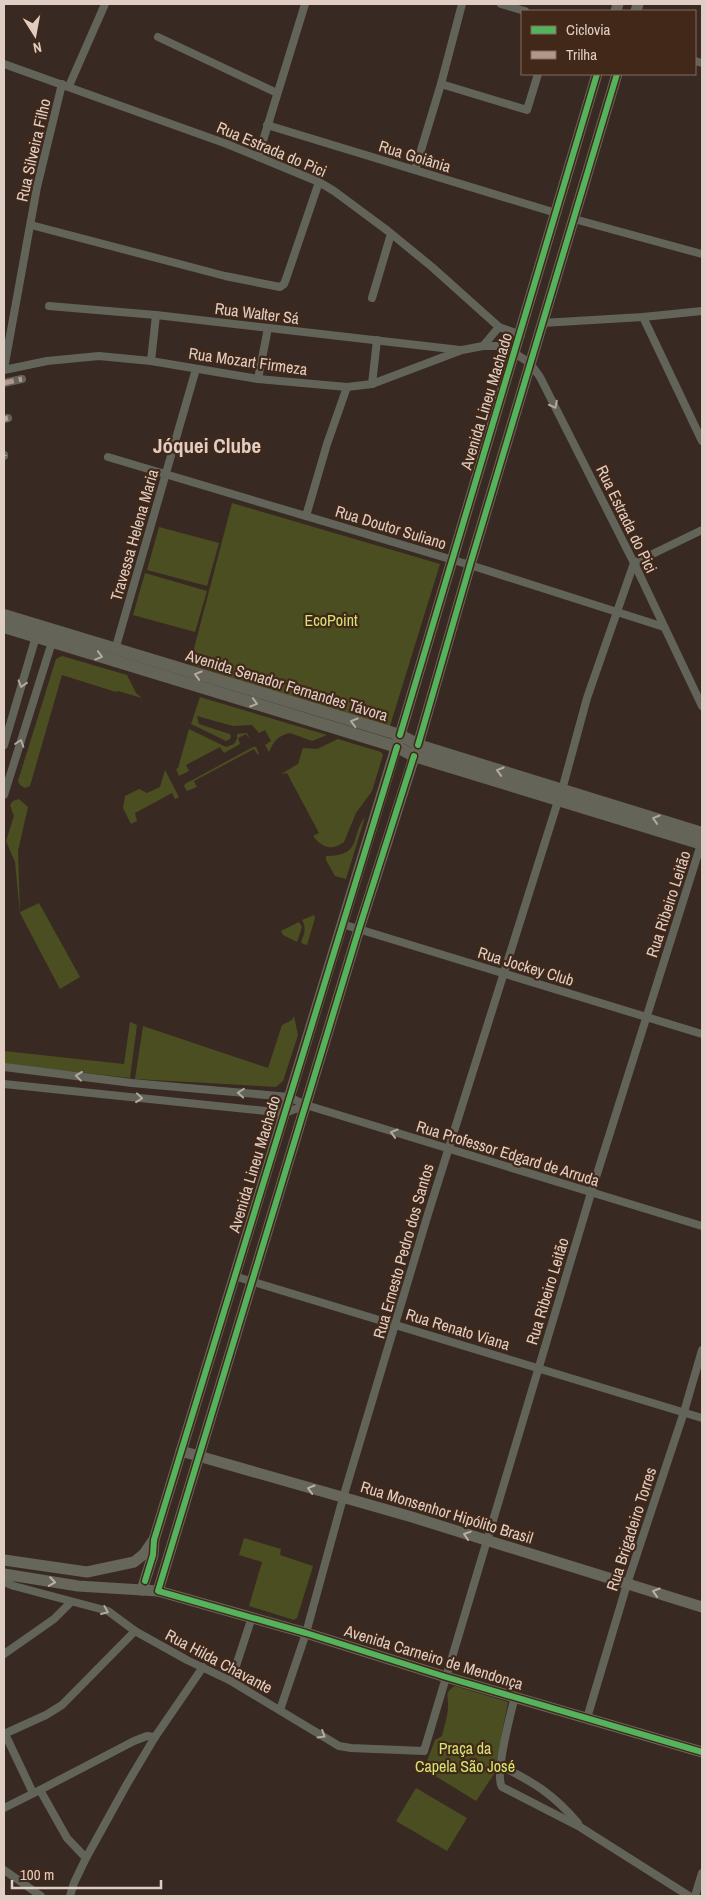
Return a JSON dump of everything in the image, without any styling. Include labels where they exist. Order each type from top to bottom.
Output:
[{"type":"main road","name":"Avenida Senador Fernandes Távora","points":[[4,616],[37,632],[52,642],[399,741]]},
{"type":"main road","name":"Avenida Senador Fernandes Távora","points":[[4,627],[37,632],[115,650],[399,741],[416,751],[702,841]]},
{"type":"street","name":"Rua Silveira Filho","points":[[4,370],[8,327],[31,225],[37,187],[65,85],[106,4]]},
{"type":"street","points":[[258,157],[305,4]]},
{"type":"street","points":[[415,170],[441,84],[462,4]]},
{"type":"street","points":[[501,4],[522,10]]},
{"type":"street","points":[[158,37],[277,93]]},
{"type":"street","name":"Rua Estrada do Pici","points":[[4,64],[227,144],[319,182],[334,191],[432,266],[499,326],[521,335]]},
{"type":"street","points":[[441,84],[527,110],[538,75]]},
{"type":"street","name":"Avenida Lineu Machado","points":[[142,1590],[152,1555],[154,1540],[399,741],[597,75]]},
{"type":"street","name":"Avenida Lineu Machado","points":[[158,1591],[359,929],[416,751],[617,75]]},
{"type":"street","name":"Rua Goiânia","points":[[267,125],[556,213]]},
{"type":"street","points":[[31,225],[225,276],[275,287],[282,286],[319,182]]},
{"type":"street","points":[[574,219],[702,254]]},
{"type":"street","points":[[372,298],[391,234]]},
{"type":"street","name":"Rua Walter Sá","points":[[49,306],[156,315],[462,350]]},
{"type":"street","points":[[542,323],[643,317],[702,311]]},
{"type":"street","points":[[151,361],[156,315]]},
{"type":"street","points":[[643,317],[702,441]]},
{"type":"street","points":[[482,346],[499,326]]},
{"type":"street","points":[[258,379],[268,328]]},
{"type":"street","points":[[372,384],[377,340]]},
{"type":"street","name":"Rua Mozart Firmeza","points":[[4,370],[47,361],[99,356],[151,361],[258,379],[347,387],[372,384],[462,350],[482,346],[503,346],[515,354]]},
{"type":"street","name":"Rua Estrada do Pici","points":[[515,354],[530,363],[540,377],[634,563],[702,706]]},
{"type":"street","name":"Travessa Helena Maria","points":[[115,650],[196,369]]},
{"type":"street","points":[[4,383],[22,379]]},
{"type":"street","points":[[306,516],[327,444],[347,387]]},
{"type":"street","name":"Rua Doutor Suliano","points":[[108,457],[470,565],[664,627]]},
{"type":"street","points":[[634,563],[702,530]]},
{"type":"street","name":"Rua Ernesto Pedro dos Santos","points":[[280,1710],[306,1632],[343,1498],[448,1149],[505,974],[560,795],[587,698],[615,612],[634,563]]},
{"type":"street","points":[[4,745],[37,632]]},
{"type":"street","points":[[4,791],[52,642]]},
{"type":"street","name":"Rua Ribeiro Leitão","points":[[424,1751],[591,1193],[702,841]]},
{"type":"street","name":"Rua Jockey Club","points":[[342,924],[702,1034]]},
{"type":"street","points":[[4,1068],[290,1097]]},
{"type":"street","points":[[4,1084],[285,1113],[306,1105]]},
{"type":"street","name":"Rua Professor Edgard de Arruda","points":[[290,1097],[306,1105],[702,1226]]},
{"type":"street","points":[[242,1249],[261,1254]]},
{"type":"street","name":"Rua Renato Viana","points":[[234,1276],[702,1418]]},
{"type":"street","points":[[224,1312],[241,1317]]},
{"type":"street","name":"Rua Brigadeiro Torres","points":[[587,1718],[627,1584],[684,1412],[702,1350]]},
{"type":"street","name":"Rua Monsenhor Hipólito Brasil","points":[[181,1451],[702,1606]]},
{"type":"street","points":[[4,1560],[86,1572],[134,1562],[144,1554],[154,1540]]},
{"type":"street","name":"Avenida Carneiro de Mendonça","points":[[4,1574],[78,1586],[158,1591],[306,1632],[446,1677],[702,1752]]},
{"type":"street","name":"Rua Hilda Chavante","points":[[4,1582],[108,1611],[135,1631],[187,1660],[231,1680],[339,1746],[424,1751]]},
{"type":"street","points":[[4,1654],[54,1619],[71,1602]]},
{"type":"street","points":[[231,1680],[252,1617]]},
{"type":"street","points":[[86,1858],[64,1833],[37,1792],[4,1734],[46,1716],[62,1705],[135,1631]]},
{"type":"street","points":[[70,1896],[86,1858],[155,1736],[203,1667]]},
{"type":"street","points":[[515,1696],[501,1766],[500,1782],[502,1786],[580,1827],[689,1896]]},
{"type":"street","points":[[4,1808],[134,1740],[155,1736]]},
{"type":"street","points":[[501,1766],[546,1791],[559,1801],[580,1827]]},
{"type":"street","points":[[4,1870],[41,1896]]},
{"type":"street","points":[[695,1896],[702,1873]]},
{"type":"green space","name":"EcoPoint","points":[[232,503],[440,564],[389,729],[190,664]]},
{"type":"green space","points":[[159,527],[219,543],[207,586],[147,570]]},
{"type":"green space","points":[[145,573],[207,591],[195,632],[133,615]]},
{"type":"green space","points":[[62,656],[127,675],[136,693],[142,698],[62,675],[30,786],[25,788],[18,781],[56,659]]},
{"type":"green space","points":[[200,697],[327,735],[312,741],[290,733],[286,734],[276,740],[269,752],[265,745],[271,741],[265,730],[259,733],[252,725],[233,726],[197,716],[199,724],[230,734],[230,739],[226,741],[191,724]]},
{"type":"green space","points":[[189,729],[226,747],[234,744],[237,734],[247,733],[250,739],[246,734],[238,738],[240,744],[224,753],[220,747],[186,765],[189,771],[179,776],[176,769],[178,768]]},
{"type":"green space","points":[[338,739],[381,752],[383,755],[372,791],[356,813],[344,842],[335,847],[327,847],[313,836],[319,833],[287,773],[281,774],[298,764],[303,748],[317,749]]},
{"type":"green space","points":[[256,747],[258,755],[254,749],[194,781],[197,787],[187,791],[184,786],[185,784]]},
{"type":"green space","points":[[165,770],[179,797],[175,799],[172,793],[135,813],[137,821],[131,824],[123,808],[125,796],[139,789],[147,793],[160,787]]},
{"type":"green space","points":[[19,799],[28,807],[18,851],[20,912],[39,903],[80,977],[60,989],[20,913],[15,862],[6,841],[14,816],[10,805],[13,801]]},
{"type":"green space","points":[[365,817],[346,879],[335,876],[326,860],[326,856],[346,853],[351,849]]},
{"type":"green space","points":[[314,915],[315,918],[307,945],[303,944],[301,942],[305,928],[302,920]]},
{"type":"green space","points":[[299,922],[302,927],[297,942],[283,935],[281,931]]},
{"type":"green space","points":[[294,1016],[298,1035],[283,1081],[276,1087],[135,1079],[143,1026],[268,1068],[282,1025],[292,1020]]},
{"type":"green space","points":[[130,1022],[137,1025],[130,1078],[4,1064],[4,1051],[124,1064]]},
{"type":"green space","points":[[244,1538],[281,1549],[280,1555],[313,1566],[297,1618],[294,1620],[249,1606],[262,1562],[239,1555]]},
{"type":"green space","name":"Praça da Capela São José","points":[[455,1686],[508,1702],[494,1774],[476,1801],[424,1769],[435,1740],[442,1736],[447,1714],[447,1695]]},
{"type":"green space","points":[[416,1788],[467,1818],[447,1851],[396,1821]]},
{"type":"marked path","points":[[4,383],[22,379]]},
{"type":"marked path","points":[[4,419],[8,418]]},
{"type":"cycle path","points":[[400,735],[597,75]]},
{"type":"cycle path","points":[[418,745],[617,75]]},
{"type":"cycle path","points":[[145,1581],[153,1555],[154,1540],[397,747]]},
{"type":"cycle path","points":[[414,756],[359,929],[158,1591],[306,1633],[446,1677],[702,1752]]},
{"type":"district","name":"Jóquei Clube","points":[[207,445]]}]
